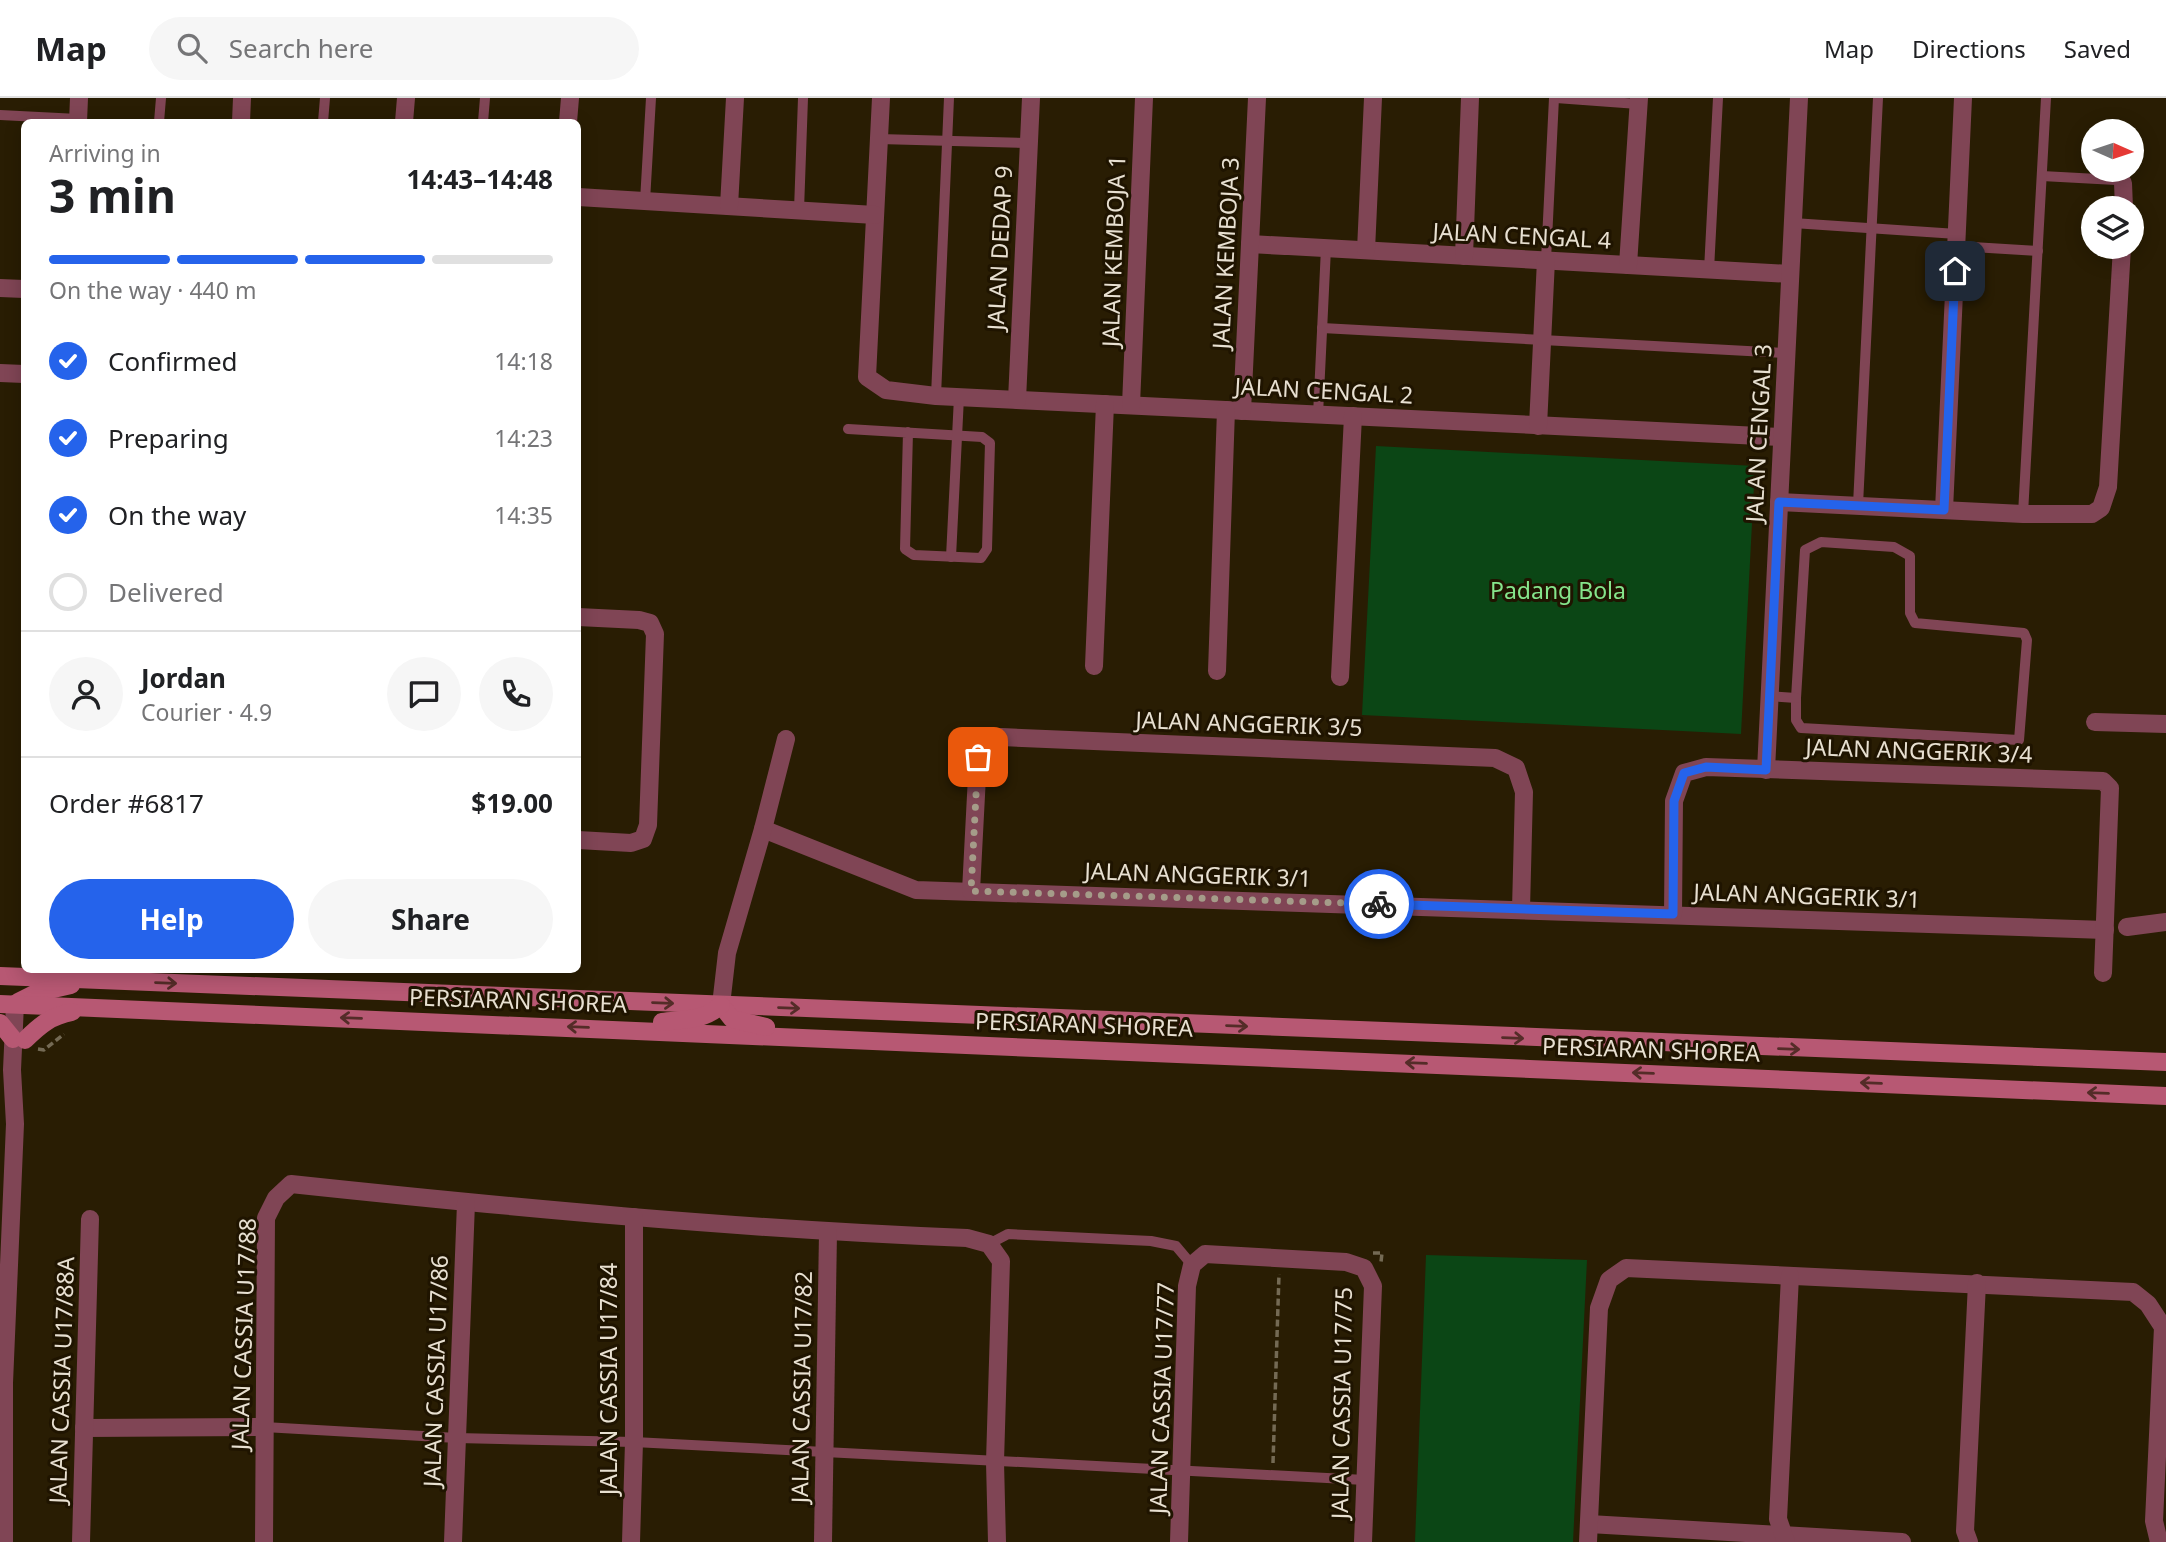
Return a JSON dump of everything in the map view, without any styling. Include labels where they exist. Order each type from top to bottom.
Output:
[{"type":"main road","name":"PERSIARAN SHOREA","points":[[0,976],[2166,1062]]},
{"type":"main road","points":[[0,987],[16,1003],[59,987],[99,980]]},
{"type":"main road","name":"PERSIARAN SHOREA","points":[[16,1003],[2166,1096]]},
{"type":"main road","points":[[636,1030],[653,1023],[698,1018],[711,1014],[721,1005],[732,1019],[799,1036]]},
{"type":"main road","points":[[0,1023],[19,1040],[58,1014],[93,1007]]},
{"type":"street","points":[[78,119],[79,98]]},
{"type":"street","points":[[241,119],[242,98]]},
{"type":"street","points":[[404,119],[406,98]]},
{"type":"street","points":[[568,119],[570,98]]},
{"type":"street","points":[[729,206],[735,98]]},
{"type":"street","points":[[581,197],[875,215],[881,98]]},
{"type":"street","name":"JALAN DEDAP 9","points":[[1017,400],[1031,98]]},
{"type":"street","name":"JALAN KEMBOJA 1","points":[[1131,405],[1144,98]]},
{"type":"street","name":"JALAN KEMBOJA 3","points":[[1217,671],[1234,410],[1250,244],[1258,98]]},
{"type":"street","points":[[1366,250],[1373,98]]},
{"type":"street","points":[[1464,256],[1470,98]]},
{"type":"street","name":"JALAN CENGAL 3","points":[[1766,770],[1799,98]]},
{"type":"street","points":[[1944,510],[1963,98]]},
{"type":"street","points":[[1628,265],[1639,101]]},
{"type":"street","points":[[2123,183],[2124,196]]},
{"type":"street","name":"JALAN CENGAL 2","points":[[875,215],[867,377],[886,390],[936,396],[1782,437]]},
{"type":"street","name":"JALAN CENGAL 4","points":[[1250,244],[1790,274]]},
{"type":"street","points":[[1779,502],[2024,514],[2092,514],[2101,508],[2108,487],[2121,259]]},
{"type":"street","points":[[1538,426],[1546,260]]},
{"type":"street","points":[[0,288],[21,289]]},
{"type":"street","points":[[0,373],[21,374]]},
{"type":"street","points":[[1094,666],[1105,404]]},
{"type":"street","points":[[1339,677],[1353,416]]},
{"type":"street","points":[[581,617],[639,620],[650,624],[654,634],[648,825],[643,839],[631,843],[581,840]]},
{"type":"street","points":[[2095,722],[2166,724]]},
{"type":"street","name":"JALAN ANGGERIK 3/5","points":[[971,891],[978,757],[985,742],[1001,737],[1495,758],[1516,768],[1524,792],[1521,909]]},
{"type":"street","points":[[721,1005],[727,953],[786,738]]},
{"type":"street","name":"JALAN ANGGERIK 3/4","points":[[1673,914],[1674,801],[1684,773],[1706,767],[2103,781],[2110,788],[2103,973]]},
{"type":"street","name":"JALAN ANGGERIK 3/1","points":[[763,829],[916,890],[2105,930]]},
{"type":"street","points":[[2127,927],[2166,922]]},
{"type":"street","points":[[4,1542],[2,1383],[7,1164],[23,1072],[16,1003]]},
{"type":"street","name":"JALAN CASSIA U17/88","points":[[264,1542],[267,1218],[276,1198],[291,1184],[466,1203],[634,1217],[828,1232],[967,1238],[989,1244]]},
{"type":"street","name":"JALAN CASSIA U17/86","points":[[453,1542],[466,1203]]},
{"type":"street","name":"JALAN CASSIA U17/84","points":[[631,1542],[634,1217]]},
{"type":"street","name":"JALAN CASSIA U17/88A","points":[[81,1542],[90,1219]]},
{"type":"street","name":"JALAN CASSIA U17/82","points":[[822,1542],[828,1232]]},
{"type":"street","points":[[989,1244],[1001,1261],[995,1462],[997,1542]]},
{"type":"street","name":"JALAN CASSIA U17/77","points":[[1179,1542],[1187,1286],[1192,1265],[1205,1254],[1280,1258]]},
{"type":"street","name":"JALAN CASSIA U17/75","points":[[1280,1258],[1346,1262],[1364,1268],[1373,1286],[1363,1542]]},
{"type":"street","points":[[1902,1542],[1588,1533],[1599,1308],[1609,1280],[1626,1268],[2133,1292],[2148,1304],[2163,1327],[2154,1521],[2160,1542]]},
{"type":"street","points":[[1785,1539],[1778,1519],[1790,1276]]},
{"type":"street","points":[[1969,1542],[1965,1531],[1978,1283]]},
{"type":"street","points":[[84,1428],[264,1427]]},
{"type":"lane","points":[[159,119],[161,98]]},
{"type":"lane","points":[[323,119],[324,98]]},
{"type":"lane","points":[[483,119],[485,98]]},
{"type":"lane","points":[[645,201],[651,98]]},
{"type":"lane","points":[[799,210],[803,98]]},
{"type":"lane","points":[[936,396],[949,98]]},
{"type":"lane","points":[[1546,260],[1555,98],[1639,101]]},
{"type":"lane","points":[[1709,270],[1717,98]]},
{"type":"lane","points":[[1858,505],[1878,98]]},
{"type":"lane","points":[[2024,514],[2046,98]]},
{"type":"lane","points":[[0,115],[52,119]]},
{"type":"lane","points":[[879,139],[1028,143]]},
{"type":"lane","points":[[2042,176],[2116,180],[2123,183]]},
{"type":"lane","points":[[1793,223],[1872,228],[2038,251]]},
{"type":"lane","points":[[1318,415],[1326,248]]},
{"type":"lane","points":[[1322,328],[1786,353]]},
{"type":"lane","points":[[951,557],[959,397]]},
{"type":"lane","points":[[848,429],[908,432],[982,437],[990,443],[987,549],[981,558],[914,555],[905,549],[908,432]]},
{"type":"lane","points":[[1821,542],[1894,547],[1910,556],[1910,613],[1915,622],[2024,633],[2027,640],[2019,740],[1801,728],[1796,720],[1796,698],[1805,550],[1821,542]]},
{"type":"lane","points":[[1769,696],[1796,698]]},
{"type":"lane","points":[[989,1244],[1007,1234],[1151,1241],[1175,1247],[1192,1265]]},
{"type":"lane","points":[[264,1427],[457,1438],[634,1442],[1365,1480]]},
{"type":"path","points":[[1272,1475],[1280,1258]]},
{"type":"green space","name":"Padang Bola","points":[[1376,446],[1755,466],[1741,734],[1362,715]]},
{"type":"green space","points":[[1426,1255],[1587,1260],[1573,1542],[1415,1542]]},
{"type":"way so far","points":[[978,757],[971,891],[1379,904]]},
{"type":"route","points":[[1379,904],[1673,914],[1674,801],[1684,773],[1706,767],[1766,770],[1779,502],[1944,510],[1955,271]]}]
